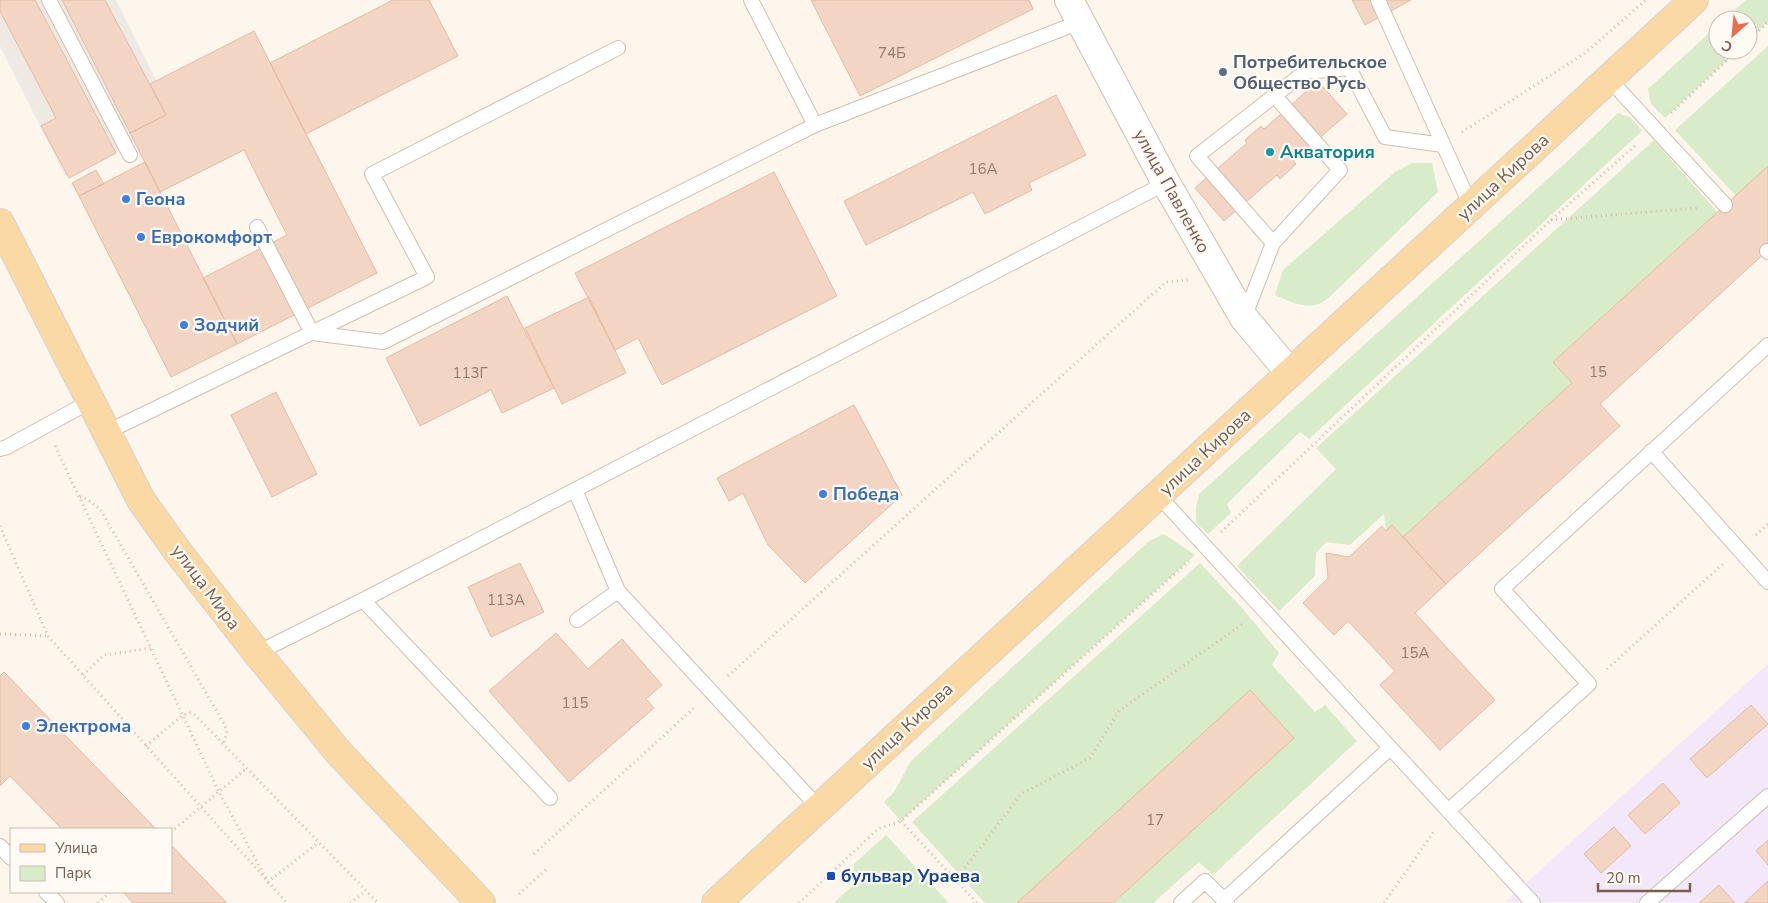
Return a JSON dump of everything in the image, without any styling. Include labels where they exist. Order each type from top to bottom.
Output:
[{"type":"main road","name":"улица Кирова","points":[[716,903],[1694,0]]},
{"type":"main road","name":"улица Мира","points":[[0,223],[141,500],[178,552],[257,653],[339,753],[481,903]]},
{"type":"street","name":"улица Павленко","points":[[1075,11],[1166,183],[1219,276],[1244,318],[1290,373]]},
{"type":"lane","points":[[49,0],[130,155]]},
{"type":"lane","points":[[751,0],[815,125]]},
{"type":"lane","points":[[1378,0],[1470,206]]},
{"type":"lane","points":[[312,333],[383,342],[815,125],[1075,11]]},
{"type":"lane","points":[[107,432],[427,277],[372,174],[618,48]]},
{"type":"lane","points":[[1272,244],[1197,156],[1305,72],[1349,68],[1385,137],[1443,145]]},
{"type":"lane","points":[[1608,79],[1725,205]]},
{"type":"lane","points":[[1244,318],[1272,244],[1340,170],[1275,96]]},
{"type":"lane","points":[[257,653],[364,600],[1166,183]]},
{"type":"lane","points":[[258,227],[312,333]]},
{"type":"lane","points":[[1448,811],[1589,684],[1502,589],[1768,345]]},
{"type":"lane","points":[[0,450],[92,402]]},
{"type":"lane","points":[[1651,451],[1768,582]]},
{"type":"lane","points":[[575,490],[618,591],[819,808]]},
{"type":"lane","points":[[1158,495],[1533,903]]},
{"type":"lane","points":[[577,620],[618,591]]},
{"type":"lane","points":[[364,600],[550,798]]},
{"type":"lane","points":[[1181,903],[1205,881],[1225,901],[1390,748]]},
{"type":"lane","points":[[1647,903],[1768,796]]},
{"type":"lane","points":[[0,846],[10,857]]},
{"type":"lane","points":[[47,893],[57,903]]},
{"type":"path","points":[[1443,145],[1584,54],[1646,0]]},
{"type":"path","points":[[1758,32],[1768,22]]},
{"type":"path","points":[[799,903],[878,830],[901,821],[1206,546],[1551,220],[1727,60]]},
{"type":"path","points":[[1551,220],[1725,205]]},
{"type":"path","points":[[534,854],[710,692],[1166,282],[1219,276]]},
{"type":"path","points":[[45,426],[219,792],[268,882]]},
{"type":"path","points":[[79,497],[94,503],[105,517],[224,724],[227,731],[224,744]]},
{"type":"path","points":[[1589,684],[1768,524]]},
{"type":"path","points":[[0,526],[48,636],[287,903]]},
{"type":"path","points":[[956,880],[1021,794],[1090,758],[1119,711],[1263,609]]},
{"type":"path","points":[[0,634],[48,636]]},
{"type":"path","points":[[83,676],[104,655],[151,648]]},
{"type":"path","points":[[146,746],[183,715],[190,713],[197,716],[378,903]]},
{"type":"path","points":[[172,831],[247,768]]},
{"type":"path","points":[[1384,903],[1448,811]]},
{"type":"path","points":[[901,821],[977,903]]},
{"type":"path","points":[[268,882],[319,842]]},
{"type":"path","points":[[519,894],[548,868]]},
{"type":"path","points":[[350,903],[366,891]]},
{"type":"path","points":[[98,903],[109,893]]},
{"type":"shaded area","points":[[0,0],[116,0],[176,120],[65,176],[0,46]]},
{"type":"shaded area","points":[[1768,664],[1768,903],[1505,902]]},
{"type":"green space","points":[[1746,0],[1768,0],[1768,22],[1758,32],[1758,10],[1735,10]]},
{"type":"green space","points":[[1708,34],[1708,60],[1727,60],[1665,118],[1651,104],[1648,89]]},
{"type":"green space","points":[[1768,46],[1768,166],[1736,196],[1675,130],[1752,60],[1758,60],[1758,55]]},
{"type":"green space","points":[[1618,113],[1630,117],[1642,131],[1309,439],[1300,432],[1227,504],[1231,513],[1208,534],[1196,523],[1196,508],[1199,494],[1571,158]]},
{"type":"green space","points":[[1654,140],[1717,212],[1553,362],[1572,383],[1403,537],[1392,525],[1386,531],[1384,514],[1350,545],[1326,542],[1316,553],[1315,576],[1279,611],[1237,566],[1336,469],[1316,448]]},
{"type":"green space","points":[[1412,163],[1432,163],[1438,192],[1337,290],[1321,303],[1309,306],[1297,304],[1275,295],[1283,270],[1395,172]]},
{"type":"green space","points":[[1164,534],[1195,555],[901,821],[884,802],[894,792],[911,761],[1149,541]]},
{"type":"green space","points":[[1200,563],[1242,608],[1279,653],[1272,665],[1315,712],[1325,705],[1357,741],[1213,875],[1199,862],[1153,903],[985,903],[912,822]]},
{"type":"green space","points":[[886,835],[949,903],[834,903],[853,885],[854,864]]},
{"type":"building","points":[[0,0],[35,0],[116,153],[69,178],[41,126],[56,118],[0,11]]},
{"type":"building","points":[[62,0],[105,0],[166,115],[130,133]]},
{"type":"building","points":[[393,0],[429,0],[458,56],[306,134],[270,63]]},
{"type":"building","points":[[811,0],[1029,0],[1033,9],[860,96]]},
{"type":"building","points":[[1352,0],[1411,0],[1365,25]]},
{"type":"building","points":[[254,31],[377,273],[237,344],[203,278],[287,235],[244,150],[160,192],[130,133],[166,115],[150,84]]},
{"type":"building","name":"Акватория","points":[[1318,81],[1347,114],[1293,161],[1296,164],[1280,179],[1277,175],[1224,221],[1195,188],[1247,143],[1245,140],[1261,126],[1264,129]]},
{"type":"building","points":[[1056,95],[1086,155],[1029,183],[1032,190],[985,214],[973,192],[866,245],[844,201]]},
{"type":"building","name":"Еврокомфорт","points":[[145,162],[237,344],[171,377],[79,196]]},
{"type":"building","points":[[1768,166],[1768,250],[1600,404],[1620,426],[1446,584],[1403,537],[1572,383],[1553,362]]},
{"type":"building","points":[[96,170],[104,184],[79,196],[72,183]]},
{"type":"building","points":[[774,172],[837,296],[662,385],[638,338],[615,350],[575,273]]},
{"type":"building","points":[[507,296],[554,388],[502,413],[491,390],[420,426],[386,358]]},
{"type":"building","points":[[589,297],[626,373],[562,404],[525,328]]},
{"type":"building","points":[[276,392],[317,474],[272,497],[231,415]]},
{"type":"building","name":"Победа","points":[[854,405],[902,495],[805,583],[768,545],[743,493],[729,501],[717,478]]},
{"type":"building","points":[[1392,525],[1446,584],[1415,613],[1495,700],[1440,750],[1380,685],[1395,671],[1348,621],[1334,635],[1303,603],[1328,578],[1326,553],[1349,557],[1382,526],[1386,531]]},
{"type":"building","points":[[520,563],[544,612],[491,637],[468,587]]},
{"type":"building","points":[[556,633],[588,669],[622,639],[662,685],[646,699],[654,708],[569,782],[489,691]]},
{"type":"building","points":[[4,672],[155,828],[61,828],[10,776],[0,786],[0,676]]},
{"type":"building","points":[[1250,690],[1294,738],[1113,903],[1017,903]]},
{"type":"building","points":[[1751,705],[1768,724],[1707,778],[1690,759]]},
{"type":"building","points":[[1663,783],[1680,803],[1645,834],[1628,815]]},
{"type":"building","points":[[1614,827],[1631,846],[1601,873],[1584,854]]},
{"type":"building","points":[[1768,840],[1768,865],[1756,851]]},
{"type":"building","points":[[172,846],[227,903],[133,903],[124,893],[172,893]]},
{"type":"building","points":[[1768,881],[1768,903],[1744,903]]},
{"type":"building","points":[[1719,885],[1735,903],[1699,903]]},
{"type":"place","name":"Потребительское Общество Русь","points":[[1223,72]]},
{"type":"place","name":"Акватория","points":[[1270,152]]},
{"type":"place","name":"Геона","points":[[126,199]]},
{"type":"place","name":"Еврокомфорт","points":[[141,237]]},
{"type":"place","name":"Зодчий","points":[[184,325]]},
{"type":"place","name":"Победа","points":[[823,494]]},
{"type":"place","name":"Электрома","points":[[26,726]]},
{"type":"place","name":"бульвар Ураева","points":[[831,876]]}]
